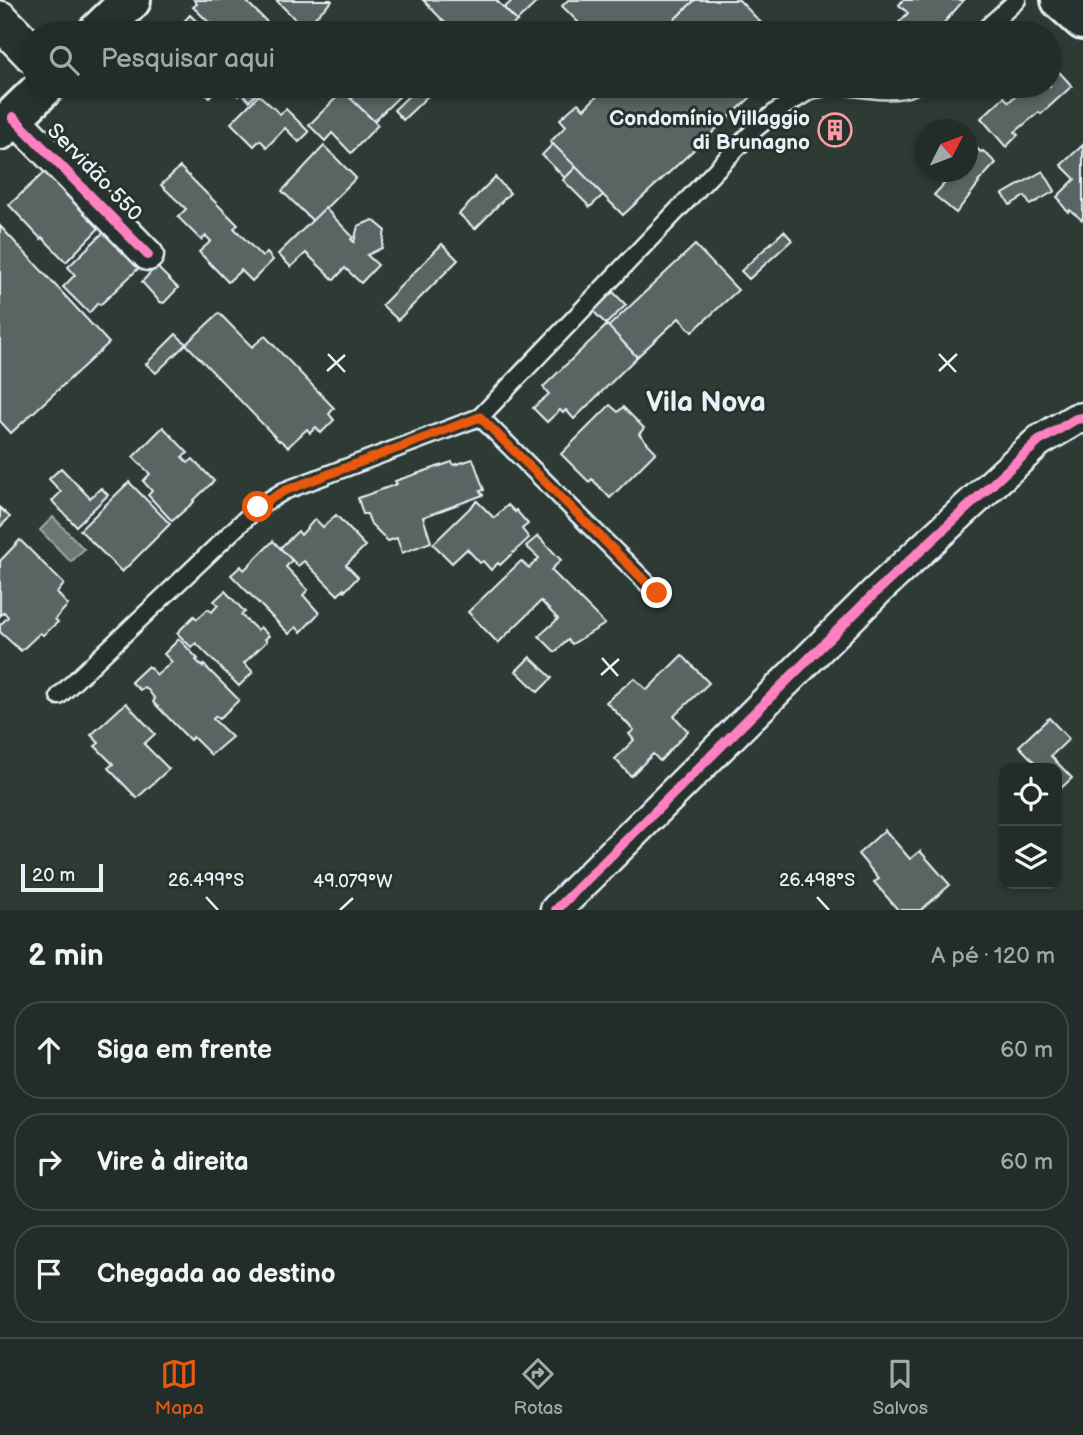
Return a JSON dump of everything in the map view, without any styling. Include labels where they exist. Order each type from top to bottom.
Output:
[{"type":"main road","points":[[109,21],[131,0]]},
{"type":"main road","points":[[1061,0],[1083,20]]},
{"type":"main road","points":[[7,123],[33,98]]},
{"type":"street","points":[[0,20],[21,42]]},
{"type":"street","name":"Servidão 550","points":[[7,123],[148,255]]},
{"type":"street","points":[[556,910],[877,591],[1039,441],[1076,419],[1083,418]]},
{"type":"lane","points":[[994,21],[1017,0]]},
{"type":"lane","points":[[59,696],[258,507],[284,491],[480,417],[755,129],[798,98]]},
{"type":"lane","points":[[480,417],[657,593]]},
{"type":"shaded area","points":[[53,517],[84,549],[71,562],[40,530]]},
{"type":"building","points":[[194,0],[245,0],[266,21],[208,21],[193,7],[197,4]]},
{"type":"building","points":[[276,0],[332,1],[311,21],[297,21]]},
{"type":"building","points":[[423,0],[496,0],[517,21],[443,21]]},
{"type":"building","points":[[513,0],[539,0],[517,21],[504,8]]},
{"type":"building","points":[[568,0],[695,0],[673,21],[577,21],[562,6]]},
{"type":"building","points":[[695,0],[739,0],[759,21],[673,21]]},
{"type":"building","points":[[903,0],[964,0],[946,21],[900,21],[908,13],[899,5]]},
{"type":"building","points":[[190,15],[196,21],[184,21]]},
{"type":"building","points":[[1062,75],[1072,86],[1062,95]]},
{"type":"building","points":[[256,98],[262,98],[280,114],[286,109],[309,132],[299,142],[285,128],[267,147],[260,140],[254,146],[231,123]]},
{"type":"building","points":[[336,98],[350,98],[378,125],[351,153],[332,133],[325,141],[309,125]]},
{"type":"building","points":[[352,98],[398,98],[374,121]]},
{"type":"building","points":[[406,98],[426,98],[403,120],[394,110]]},
{"type":"building","points":[[595,98],[750,98],[623,215],[550,142],[566,126],[560,119],[578,103],[584,109]]},
{"type":"building","points":[[1003,98],[1009,102],[1013,98],[1059,98],[1015,132],[1018,135],[1006,147],[981,118]]},
{"type":"building","name":"Condomínio Villaggio di Brunagno","points":[[845,115],[844,143],[826,141],[826,118]]},
{"type":"building","points":[[553,144],[576,167],[565,178],[542,155]]},
{"type":"building","points":[[1083,145],[1082,220],[1070,210],[1068,212],[1057,197],[1075,179],[1061,165]]},
{"type":"building","points":[[324,146],[356,178],[313,221],[282,191]]},
{"type":"building","points":[[978,149],[996,163],[978,182]]},
{"type":"building","points":[[180,167],[238,225],[234,228],[262,257],[267,253],[273,260],[252,281],[241,270],[228,282],[199,252],[211,241],[206,236],[201,240],[178,217],[186,209],[161,185]]},
{"type":"building","points":[[576,167],[603,195],[590,207],[563,180]]},
{"type":"building","points":[[49,168],[103,224],[66,262],[9,205]]},
{"type":"building","points":[[1043,171],[1055,191],[1030,205],[1025,196],[1010,205],[1003,194]]},
{"type":"building","points":[[495,177],[510,193],[475,229],[459,214]]},
{"type":"building","points":[[946,182],[979,183],[956,213],[934,195]]},
{"type":"building","points":[[325,208],[353,237],[351,239],[354,242],[358,226],[373,220],[385,230],[382,248],[367,255],[378,265],[361,283],[345,268],[334,280],[306,253],[291,267],[278,254]]},
{"type":"building","points":[[0,226],[109,343],[11,433],[0,421]]},
{"type":"building","points":[[107,229],[142,265],[89,313],[63,287],[75,275],[68,267]]},
{"type":"building","points":[[784,231],[792,240],[749,279],[741,271]]},
{"type":"building","points":[[442,244],[458,260],[398,320],[382,305]]},
{"type":"building","points":[[695,245],[738,290],[692,332],[679,318],[637,357],[608,327]]},
{"type":"building","points":[[156,266],[178,288],[164,303],[142,282]]},
{"type":"building","points":[[613,292],[626,305],[606,324],[592,310]]},
{"type":"building","points":[[219,313],[252,347],[265,336],[334,408],[329,414],[334,420],[321,433],[316,427],[310,433],[307,429],[288,447],[279,441],[186,344]]},
{"type":"building","points":[[607,325],[637,357],[574,419],[566,410],[563,413],[560,410],[547,422],[533,408],[549,394],[543,387]]},
{"type":"building","points":[[176,334],[186,344],[156,373],[146,364]]},
{"type":"building","points":[[610,405],[618,412],[623,407],[644,428],[639,434],[656,452],[610,498],[592,479],[589,482],[561,454]]},
{"type":"building","points":[[163,427],[188,453],[182,457],[188,463],[193,459],[214,481],[172,521],[148,495],[152,491],[143,481],[150,474],[133,457]]},
{"type":"building","points":[[473,459],[484,490],[480,491],[483,495],[423,517],[431,542],[402,553],[397,538],[388,541],[371,524],[367,514],[363,514],[358,498],[397,484],[395,481],[452,462],[454,465]]},
{"type":"building","points":[[61,468],[90,498],[101,488],[108,495],[76,526],[52,501],[61,492],[49,479]]},
{"type":"building","points":[[129,482],[170,524],[122,572],[80,530]]},
{"type":"building","points":[[477,501],[494,518],[508,505],[528,524],[522,529],[529,538],[491,570],[467,549],[452,563],[433,544]]},
{"type":"building","points":[[0,508],[10,517],[0,527]]},
{"type":"building","points":[[336,515],[365,546],[346,565],[358,577],[338,595],[304,561],[298,566],[280,548],[298,531],[301,535],[315,519],[323,527]]},
{"type":"building","points":[[538,536],[561,560],[551,570],[605,624],[572,644],[568,640],[555,652],[539,636],[558,619],[541,601],[498,643],[468,612],[521,561],[529,568],[539,558],[526,546]]},
{"type":"building","points":[[20,540],[64,584],[57,593],[68,605],[55,619],[58,622],[43,635],[40,633],[21,651],[0,632],[0,625],[8,617],[4,612],[0,616],[0,561]]},
{"type":"building","points":[[273,541],[292,560],[286,567],[308,590],[303,595],[319,613],[301,632],[296,627],[289,634],[231,575],[241,566],[244,570]]},
{"type":"building","points":[[225,591],[245,612],[241,615],[257,630],[260,627],[269,636],[244,663],[253,672],[239,686],[196,643],[191,647],[177,633],[194,616],[197,619],[208,609],[212,612],[218,605],[214,601]]},
{"type":"building","points":[[179,639],[198,659],[196,660],[239,700],[219,719],[216,716],[213,719],[232,737],[211,755],[193,737],[190,740],[153,702],[155,699],[148,690],[144,687],[140,690],[131,682],[148,666],[157,675],[172,662],[164,654]]},
{"type":"building","points":[[682,655],[709,683],[674,716],[688,731],[660,761],[653,754],[631,776],[615,759],[634,740],[629,734],[634,730],[606,702],[634,678],[647,690]]},
{"type":"building","points":[[530,657],[552,678],[538,692],[516,671]]},
{"type":"building","points":[[126,703],[155,734],[144,744],[169,769],[137,798],[108,768],[113,764],[95,746],[99,743],[91,735]]},
{"type":"building","points":[[1049,718],[1069,739],[1051,756],[1058,763],[1035,763],[1019,746]]},
{"type":"building","points":[[1062,768],[1072,778],[1062,787]]},
{"type":"building","points":[[885,830],[910,859],[920,851],[950,885],[921,910],[898,910],[874,882],[879,879],[858,854]]},
{"type":"cycle path","points":[[13,117],[148,255]]},
{"type":"cycle path","points":[[556,910],[877,591],[1039,441],[1076,419],[1083,418]]},
{"type":"place","name":"Condomínio Villaggio di Brunagno","points":[[835,130]]},
{"type":"district","name":"Vila Nova","points":[[706,401]]},
{"type":"route","points":[[258,507],[284,491],[480,417],[657,593]]}]
